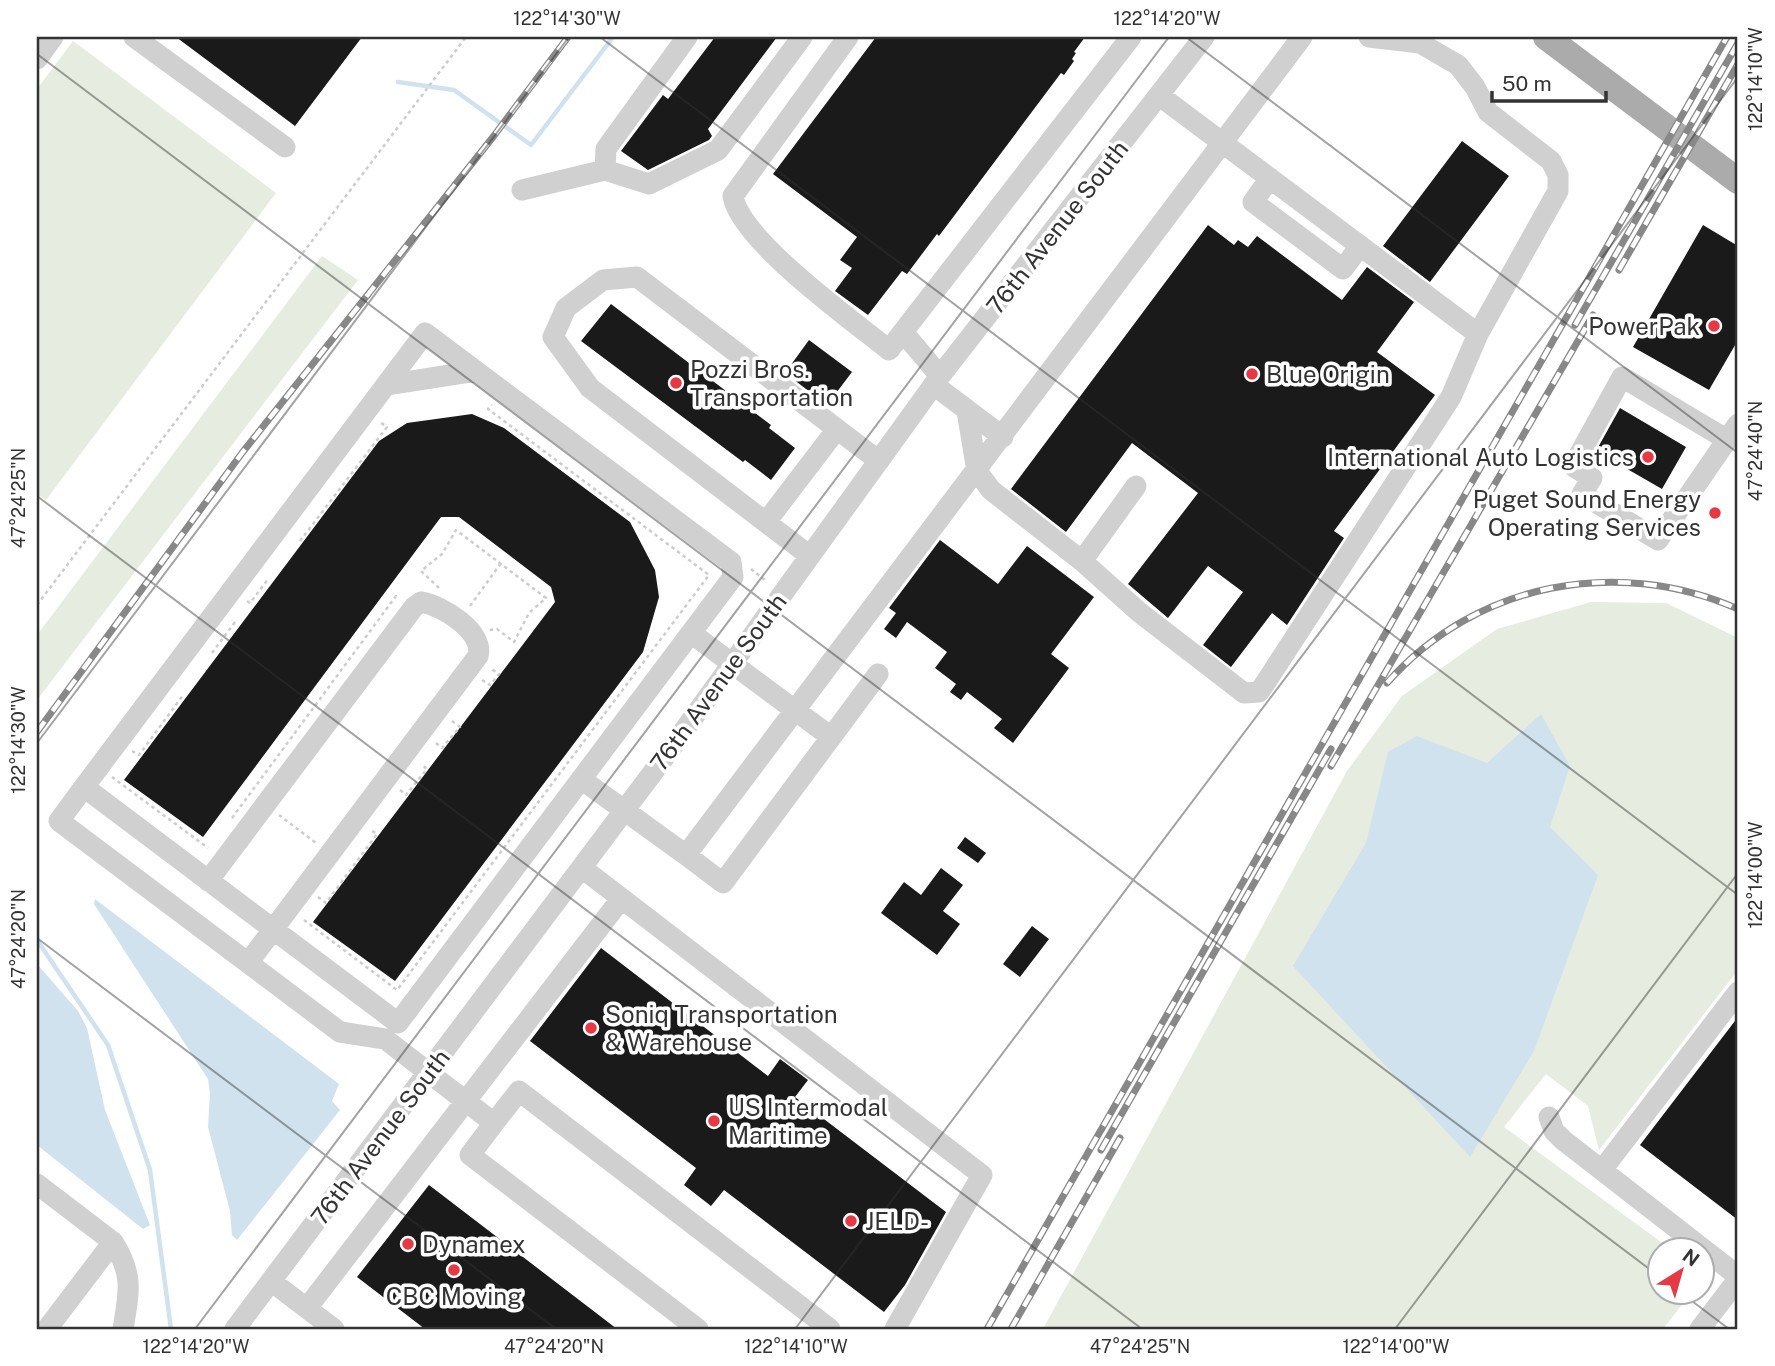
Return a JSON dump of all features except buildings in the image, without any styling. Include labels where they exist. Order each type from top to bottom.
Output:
[{"type":"main road","points":[[1558,41],[1738,181]]},
{"type":"street","points":[[37,59],[53,37]]},
{"type":"street","points":[[134,37],[285,147]]},
{"type":"street","points":[[605,170],[606,149],[687,37]]},
{"type":"street","points":[[522,190],[605,170],[649,184],[718,150],[802,37]]},
{"type":"street","points":[[848,37],[733,196],[734,205],[761,243],[889,350],[1130,37]]},
{"type":"street","name":"76th Avenue South","points":[[235,1329],[582,868],[937,381],[1204,37]]},
{"type":"street","points":[[686,855],[1303,37]]},
{"type":"street","points":[[967,411],[977,471],[1006,505],[1083,561],[1139,612],[1244,693],[1258,692],[1451,397],[1478,334],[1558,191],[1558,174],[1551,161],[1488,112],[1467,74],[1449,58],[1420,43],[1369,37]]},
{"type":"street","points":[[1160,96],[1478,334]]},
{"type":"street","points":[[1270,178],[1253,202],[1343,269],[1360,246]]},
{"type":"street","points":[[810,556],[590,388],[553,337],[566,308],[603,280],[637,277],[879,461]]},
{"type":"street","points":[[84,788],[398,1023],[733,577],[731,562],[425,332],[59,821],[340,1032],[385,1039],[494,1123]]},
{"type":"street","points":[[903,332],[937,381],[967,411],[1003,437]]},
{"type":"street","points":[[386,385],[476,371]]},
{"type":"street","points":[[1622,377],[1732,431],[1658,540],[1582,494],[1592,478],[1573,467],[1622,377]]},
{"type":"street","points":[[766,522],[837,429]]},
{"type":"street","points":[[1083,561],[1136,486]]},
{"type":"street","points":[[208,881],[257,799],[414,607],[421,602],[435,606],[475,637],[478,656],[248,963]]},
{"type":"street","points":[[691,633],[831,737]]},
{"type":"street","points":[[581,779],[723,883],[878,674]]},
{"type":"street","points":[[582,868],[982,1175],[895,1329]]},
{"type":"street","points":[[307,1308],[621,899]]},
{"type":"street","points":[[1602,1170],[1738,992]]},
{"type":"street","points":[[698,1329],[470,1155],[519,1091],[830,1329]]},
{"type":"street","points":[[1549,1117],[1554,1131],[1563,1140],[1738,1278],[1708,1326]]},
{"type":"street","points":[[41,1196],[113,1242],[126,1266],[131,1284],[122,1329]]},
{"type":"street","points":[[47,1329],[113,1242]]},
{"type":"street","points":[[271,1281],[334,1329]]},
{"type":"street","points":[[106,1329],[128,1300]]},
{"type":"path","points":[[37,605],[466,37]]},
{"type":"path","points":[[300,917],[397,990],[709,575],[488,409],[496,399]]},
{"type":"path","points":[[300,541],[387,427],[376,419]]},
{"type":"path","points":[[441,593],[438,585],[421,571],[442,554],[453,531],[546,598],[529,613],[514,642],[497,629],[489,630],[485,636]]},
{"type":"path","points":[[465,612],[501,563]]},
{"type":"path","points":[[240,824],[230,816],[257,799],[396,596],[405,603]]},
{"type":"path","points":[[480,679],[490,685],[499,674],[488,666],[490,661]]},
{"type":"path","points":[[128,748],[139,755],[184,694]]},
{"type":"path","points":[[432,740],[442,748],[460,727],[449,719]]},
{"type":"path","points":[[396,787],[407,795],[428,769],[417,761]]},
{"type":"path","points":[[109,775],[216,855]]},
{"type":"path","points":[[257,799],[330,853]]},
{"type":"path","points":[[316,895],[326,903],[377,834],[367,827]]},
{"type":"shaded area","points":[[73,41],[276,193],[46,500],[37,494],[37,89]]},
{"type":"shaded area","points":[[322,256],[358,280],[37,700],[37,635]]},
{"type":"shaded area","points":[[1591,602],[1666,603],[1738,638],[1738,970],[1599,1150],[1588,1106],[1546,1074],[1504,1127],[1653,1236],[1646,1236],[1646,1306],[1681,1306],[1663,1329],[1043,1329],[1347,771],[1402,696],[1497,629]]},
{"type":"water","points":[[1541,714],[1570,766],[1550,827],[1598,875],[1534,1051],[1470,1157],[1293,966],[1366,843],[1388,752],[1417,736],[1487,763]]},
{"type":"water","points":[[95,899],[339,1084],[332,1101],[340,1110],[237,1240],[232,1235],[230,1211],[208,1127],[208,1079],[94,904]]},
{"type":"water","points":[[37,964],[78,1011],[87,1028],[105,1110],[150,1225],[143,1229],[37,1145]]},
{"type":"waterway","points":[[398,82],[454,90],[531,145],[613,37]]},
{"type":"waterway","points":[[37,940],[108,1045],[150,1170],[171,1329]]},
{"type":"railway","points":[[37,732],[242,453],[493,137],[568,37]]},
{"type":"railway","points":[[987,1329],[1727,37]]},
{"type":"railway","points":[[1575,325],[1738,43]]},
{"type":"railway","points":[[1619,270],[1738,64]]},
{"type":"railway","points":[[1331,766],[1593,315]]},
{"type":"railway","points":[[1387,683],[1423,649],[1463,621],[1506,601],[1551,588],[1598,582],[1645,584],[1692,593],[1738,609]]},
{"type":"railway","points":[[1101,1150],[1331,749]]},
{"type":"railway","points":[[1011,1329],[1120,1138]]},
{"type":"place","name":"PowerPak","points":[[1714,326]]},
{"type":"place","name":"Blue Origin","points":[[1252,374]]},
{"type":"place","name":"Pozzi Bros. Transportation","points":[[676,383]]},
{"type":"place","name":"International Auto Logistics","points":[[1648,457]]},
{"type":"place","name":"Puget Sound Energy Operating Services","points":[[1715,513]]},
{"type":"place","name":"Soniq Transportation & Warehouse","points":[[591,1028]]},
{"type":"place","name":"US Intermodal Maritime","points":[[714,1121]]},
{"type":"place","name":"JELD-","points":[[851,1221]]},
{"type":"place","name":"Dynamex","points":[[408,1244]]},
{"type":"place","name":"CBC Moving","points":[[454,1270]]}]
